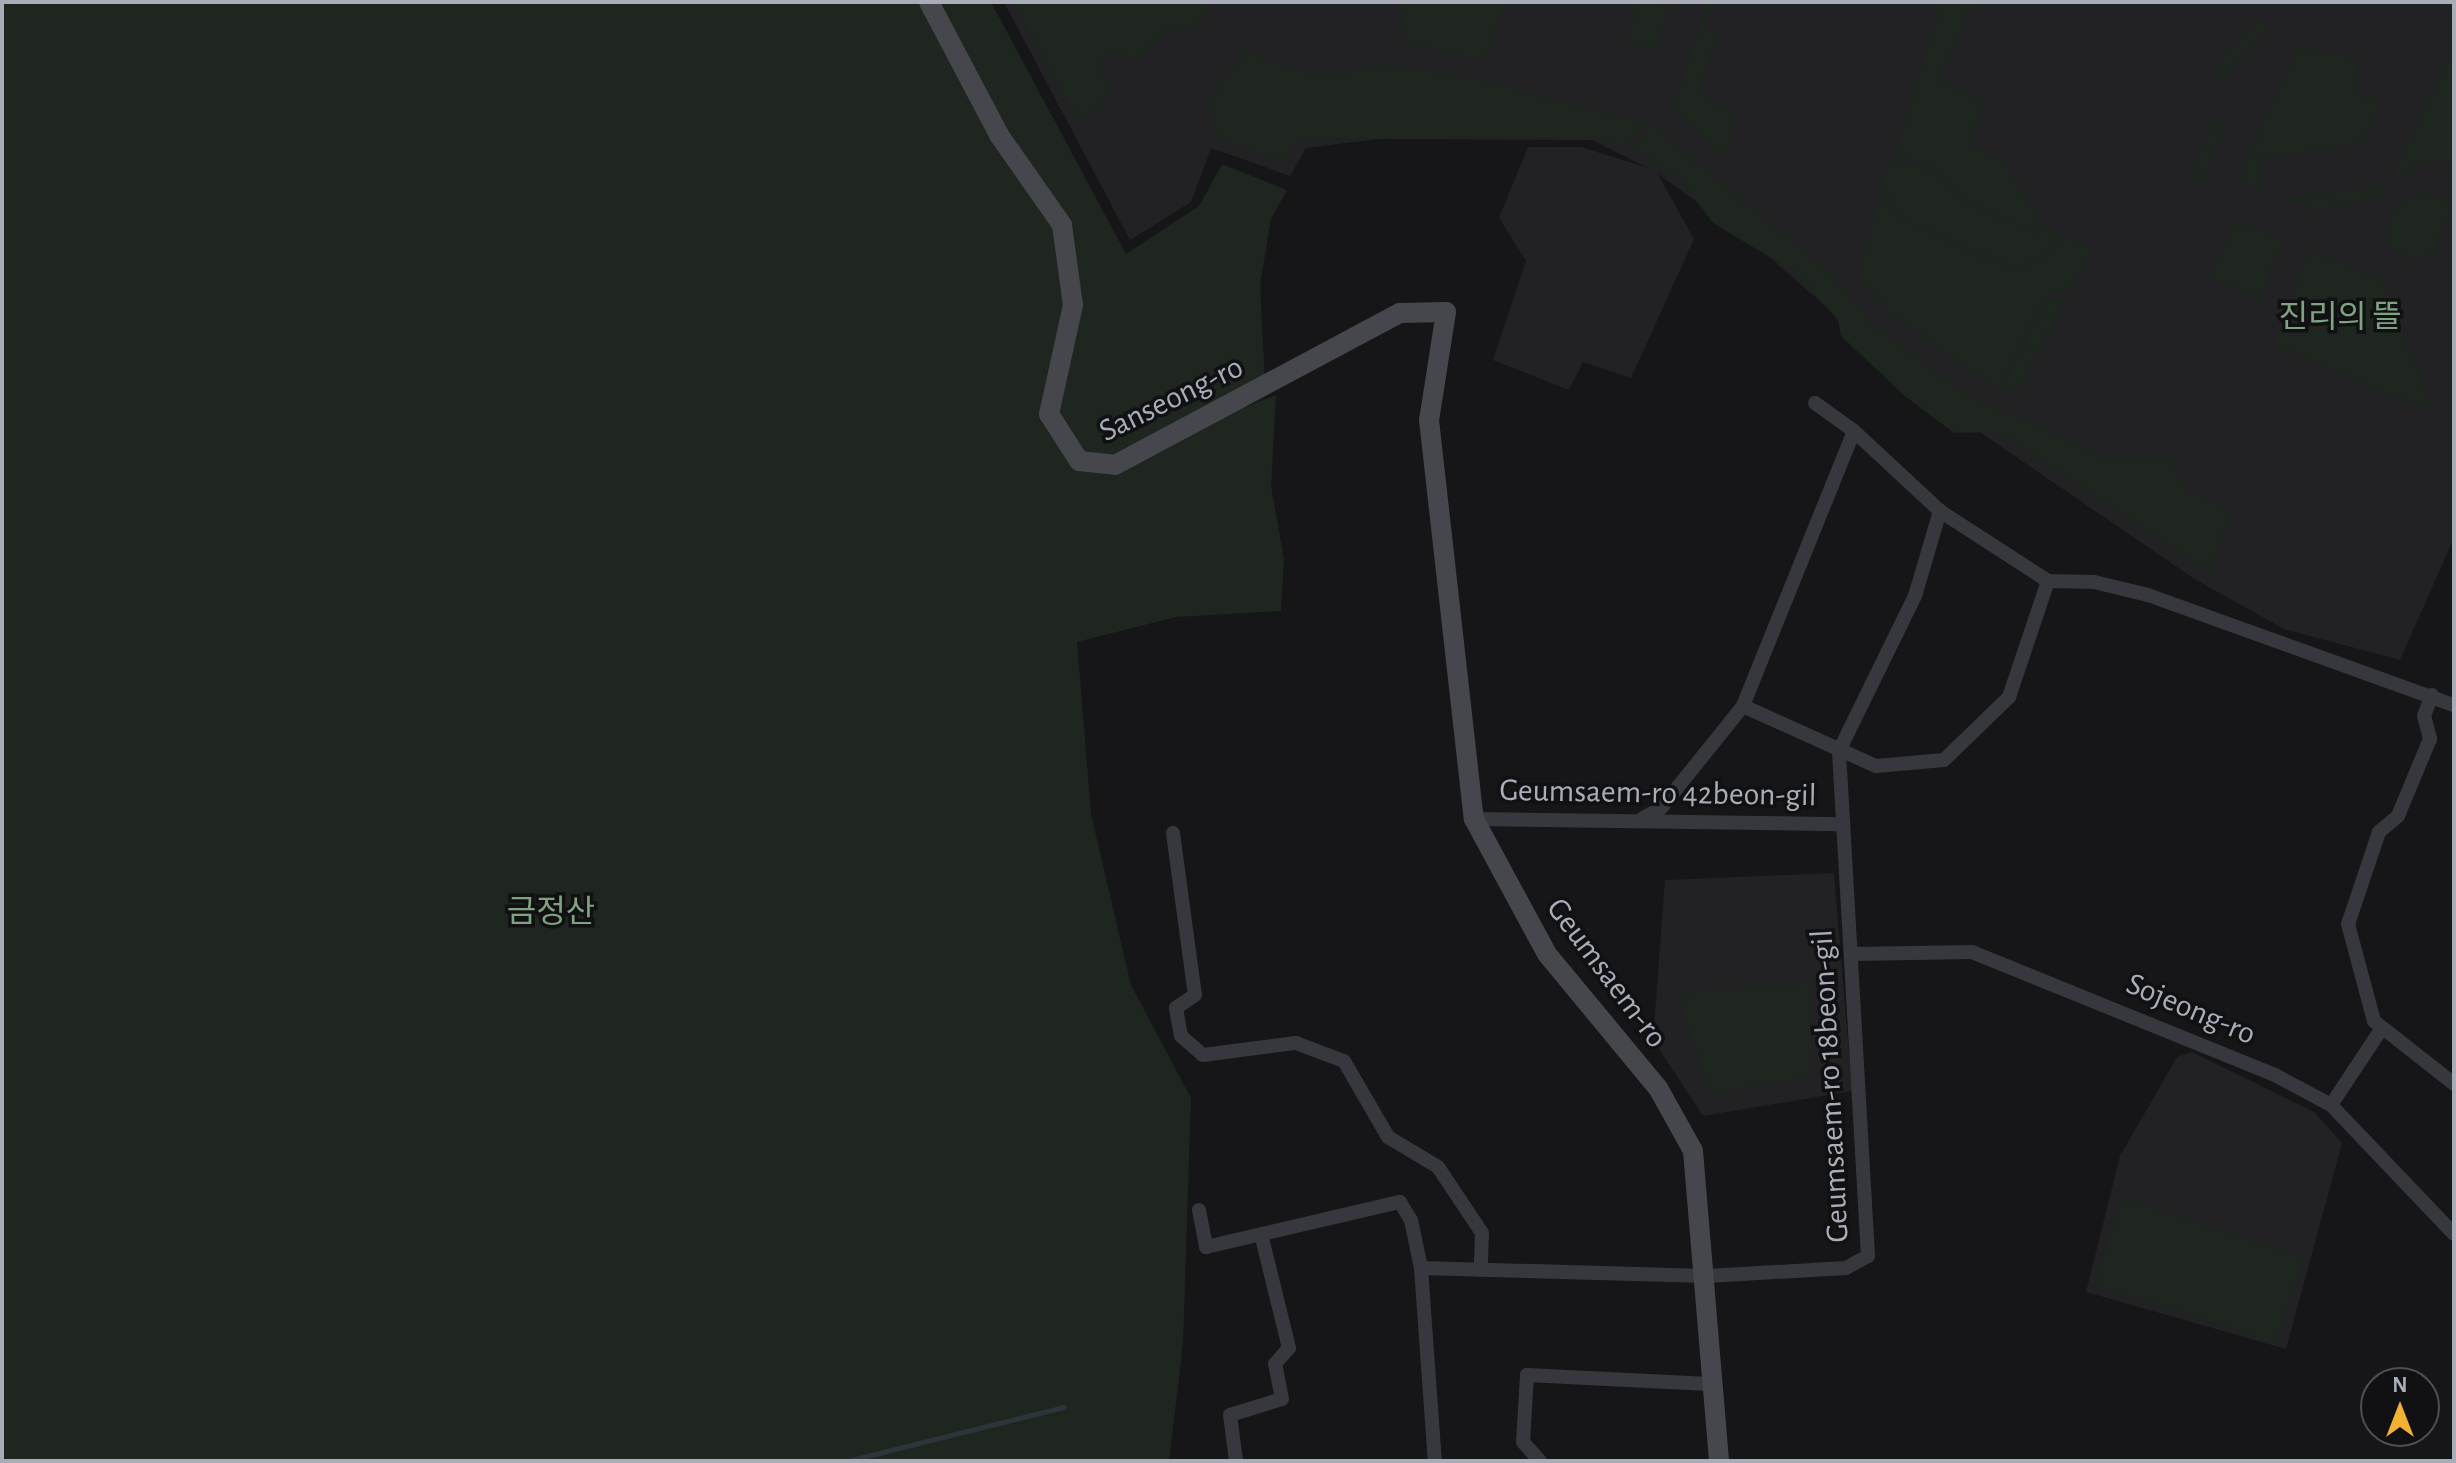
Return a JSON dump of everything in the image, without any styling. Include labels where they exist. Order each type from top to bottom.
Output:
[{"type":"main road","name":"Sanseong-ro","points":[[929,2],[999,135],[1062,225],[1073,305],[1049,414],[1079,461],[1115,465],[1400,313],[1446,312]]},
{"type":"main road","name":"Geumsaem-ro","points":[[1446,312],[1429,420],[1474,819],[1547,954],[1658,1088],[1693,1151],[1707,1276],[1719,1461]]},
{"type":"street","points":[[1815,403],[1854,431],[1940,511],[2048,581],[2094,582],[2148,595],[2454,705]]},
{"type":"street","points":[[1639,820],[1661,808],[1743,706],[1854,431]]},
{"type":"street","name":"Geumsaem-ro 18beon-gil","points":[[1707,1276],[1846,1268],[1868,1256],[1839,751],[1915,596],[1940,511]]},
{"type":"street","points":[[1743,706],[1876,766],[1944,760],[2009,697],[2048,581]]},
{"type":"street","points":[[2432,695],[2424,716],[2430,739],[2398,816],[2379,832],[2348,924],[2364,998],[2382,1028],[2454,1084]]},
{"type":"street","name":"Geumsaem-ro 42beon-gil","points":[[1474,819],[1842,824]]},
{"type":"street","points":[[1173,833],[1195,995],[1176,1008],[1181,1036],[1203,1055],[1296,1043],[1344,1061],[1388,1137],[1438,1167],[1482,1233],[1481,1270]]},
{"type":"street","name":"Sojeong-ro","points":[[1852,954],[1972,952],[2059,982],[2331,1105],[2454,1234]]},
{"type":"street","points":[[2331,1105],[2382,1028]]},
{"type":"street","points":[[1199,1210],[1206,1247],[1400,1202],[1411,1220],[1421,1268],[1435,1461]]},
{"type":"street","points":[[1236,1461],[1230,1415],[1282,1399],[1275,1364],[1289,1348],[1261,1234]]},
{"type":"street","points":[[1421,1268],[1707,1276]]},
{"type":"street","points":[[1540,1461],[1523,1442],[1527,1375],[1714,1384]]},
{"type":"shaded area","points":[[1004,2],[2454,2],[2454,538],[2400,660],[2284,629],[2193,578],[1933,400],[1750,240],[1658,174],[1694,239],[1631,378],[1583,362],[1569,390],[1493,360],[1526,261],[1499,218],[1528,147],[1581,147],[1648,168],[1592,140],[1377,139],[1306,148],[1290,176],[1211,148],[1191,202],[1130,240]]},
{"type":"shaded area","points":[[1834,873],[1852,1091],[1703,1116],[1653,1040],[1665,880]]},
{"type":"shaded area","points":[[2192,1052],[2314,1112],[2342,1143],[2286,1349],[2086,1292],[2120,1156],[2177,1057]]},
{"type":"green space","name":"금정산","points":[[2,2],[924,2],[1055,219],[1070,305],[1047,430],[1070,462],[1085,469],[1276,395],[1271,486],[1284,559],[1281,611],[1176,617],[1077,642],[1091,814],[1131,985],[1191,1098],[1183,1344],[1169,1461],[2,1461]]},
{"type":"green space","points":[[933,2],[991,2],[1126,254],[1199,206],[1222,164],[1287,190],[1271,219],[1260,285],[1265,384],[1109,463],[1080,455],[1054,416],[1075,255]]},
{"type":"green space","points":[[1013,2],[1201,2],[1210,15],[1192,28],[1166,31],[1138,60],[1109,52],[1099,66],[1114,90],[1080,123]]},
{"type":"green space","points":[[1404,2],[1504,2],[1485,60],[1407,44],[1400,31]]},
{"type":"green space","points":[[1637,2],[1667,9],[1658,49],[1628,42]]},
{"type":"green space","points":[[1707,2],[1715,2],[1707,29],[1718,33],[1700,89],[1735,119],[1725,160],[1673,109]]},
{"type":"green space","points":[[1941,2],[1973,2],[1940,80],[1986,102],[1968,144],[2003,162],[2045,226],[2059,231],[2045,256],[2013,267],[1904,220],[1882,186],[1890,157],[1935,172],[1965,204],[2040,234],[1968,201],[1938,169],[1895,154]]},
{"type":"green space","points":[[2258,19],[2268,28],[2224,76],[2215,67]]},
{"type":"green space","points":[[1249,48],[1267,61],[1328,78],[1382,64],[1472,78],[1645,123],[1627,147],[1593,137],[1299,139],[1281,162],[1218,138],[1207,102]]},
{"type":"green space","points":[[2297,48],[2358,58],[2354,93],[2382,102],[2363,143],[2262,158],[2264,191],[2238,180]]},
{"type":"green space","points":[[2449,60],[2454,62],[2454,160],[2419,163],[2400,181],[2394,173]]},
{"type":"green space","points":[[2212,120],[2225,125],[2201,187],[2188,182]]},
{"type":"green space","points":[[1651,124],[1828,271],[1877,328],[1961,391],[2107,459],[2168,458],[2187,490],[2232,511],[2210,573],[1998,432],[1954,433],[1906,397],[1841,336],[1838,320],[1796,273],[1713,223],[1680,179],[1632,148]]},
{"type":"green space","points":[[2380,181],[2386,190],[2372,198],[2314,212],[2286,196],[2361,190]]},
{"type":"green space","points":[[1881,192],[1901,220],[2012,270],[2045,260],[2062,235],[2092,249],[2070,289],[2048,295],[1997,389],[1890,313],[1858,277]]},
{"type":"green space","points":[[2419,192],[2447,200],[2451,208],[2434,254],[2408,260],[2388,247],[2389,216]]},
{"type":"green space","points":[[2235,220],[2284,241],[2259,299],[2210,278]]},
{"type":"green space","name":"진리의 뜰","points":[[2309,251],[2382,279],[2430,402],[2427,411],[2273,345]]},
{"type":"green space","points":[[2068,294],[2018,393],[2003,386],[2047,301]]},
{"type":"green space","points":[[1811,983],[1810,1077],[1709,1094],[1678,993]]},
{"type":"green space","points":[[2122,1198],[2304,1257],[2276,1344],[2094,1285]]},
{"type":"waterway","points":[[847,1461],[1063,1407]]}]
